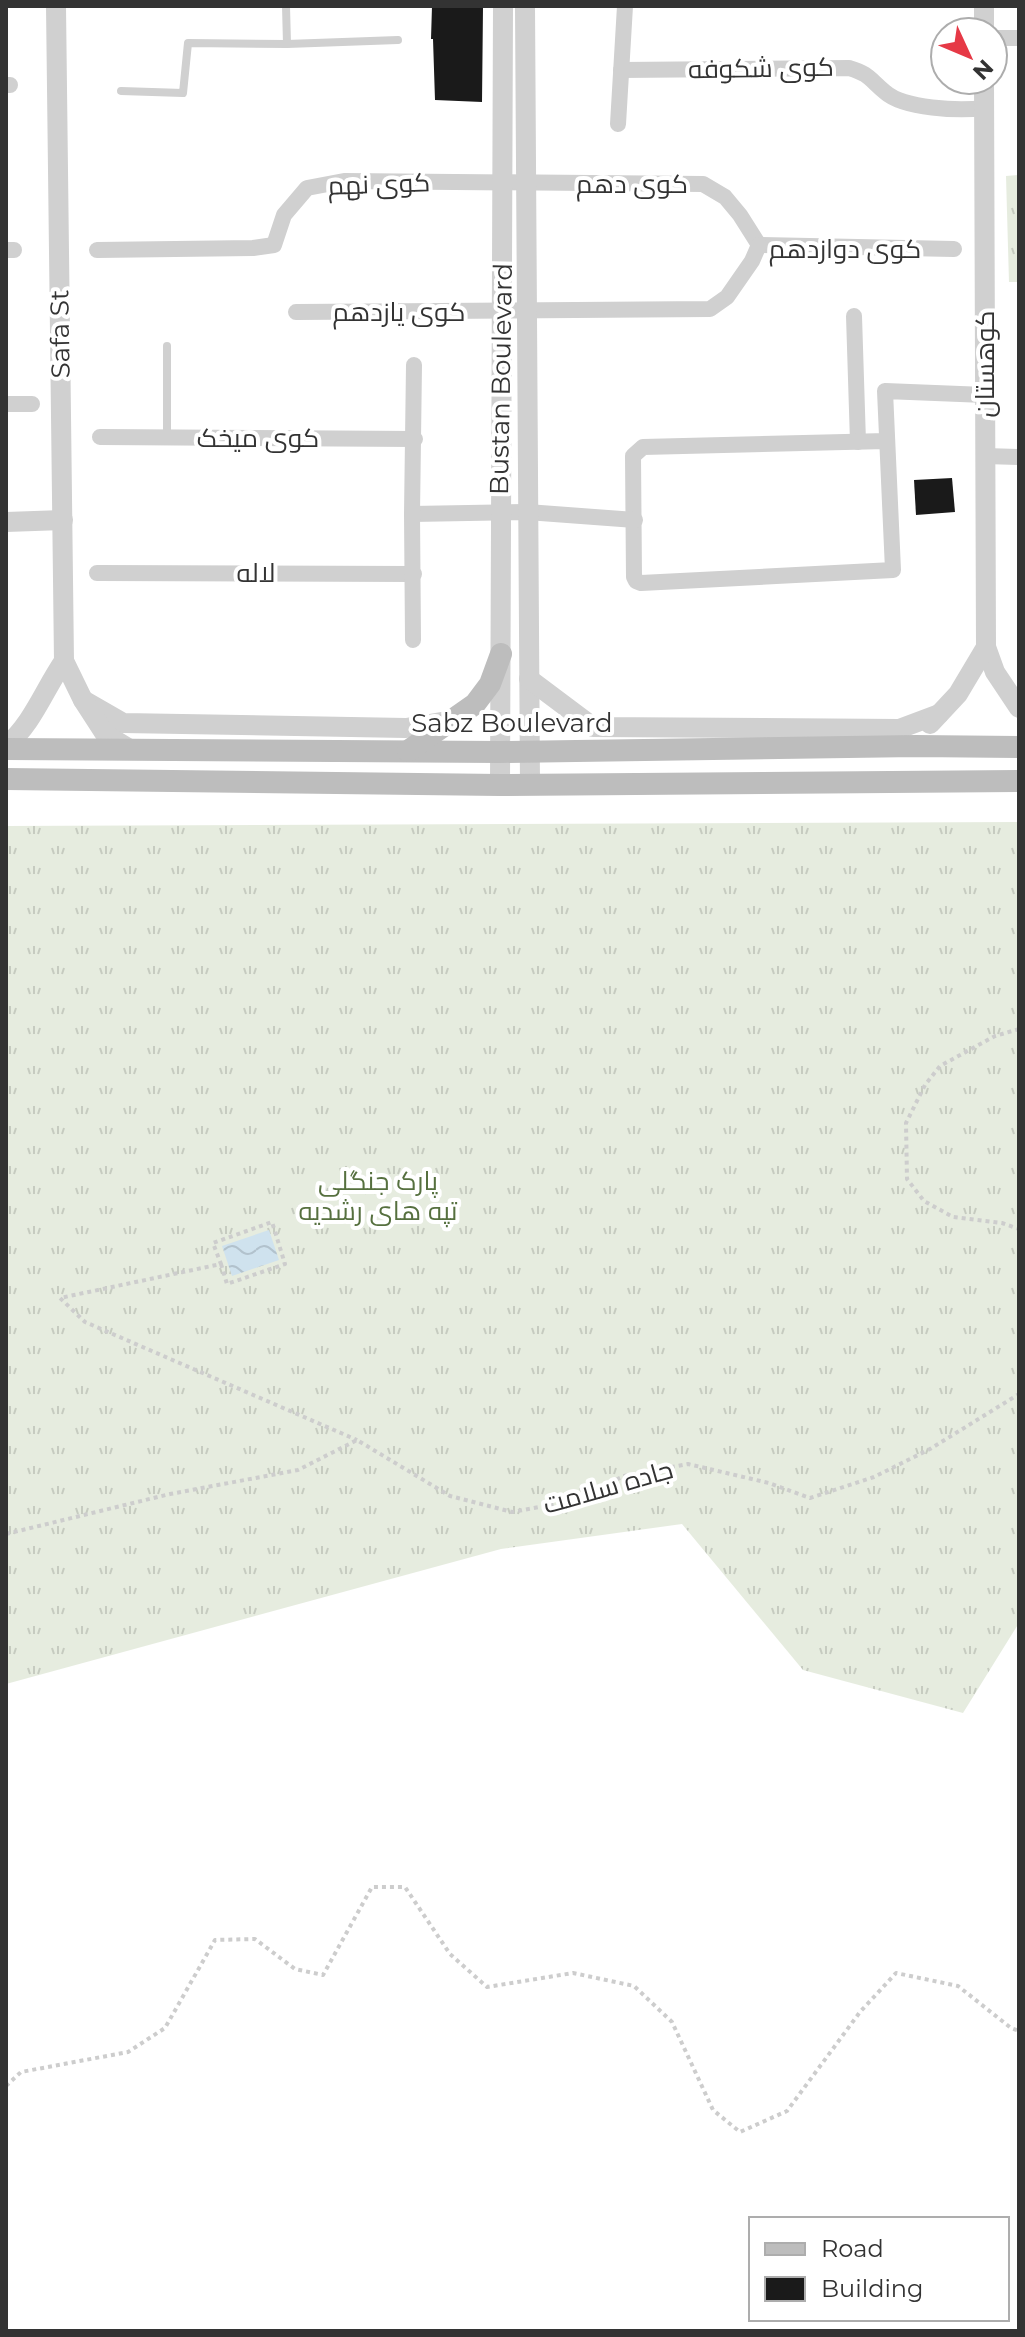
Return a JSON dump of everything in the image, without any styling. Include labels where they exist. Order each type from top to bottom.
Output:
[{"type":"main road","points":[[408,751],[475,704],[490,684],[501,654]]},
{"type":"main road","name":"Sabz Boulevard","points":[[6,748],[530,752],[1019,747]]},
{"type":"main road","points":[[6,779],[500,785],[1019,781]]},
{"type":"street","name":"Safa St","points":[[56,6],[64,661]]},
{"type":"street","name":"Bustan Boulevard","points":[[500,785],[503,6]]},
{"type":"street","name":"Bustan Boulevard","points":[[525,6],[530,785]]},
{"type":"street","points":[[618,124],[625,6]]},
{"type":"street","name":"کوی شکوفه","points":[[621,70],[849,68],[873,78],[885,93],[905,103],[970,110],[984,108]]},
{"type":"street","name":"کوهستان","points":[[984,96],[986,647]]},
{"type":"street","name":"کوی نهم","points":[[97,250],[253,248],[274,245],[284,215],[307,188],[321,184],[344,181],[503,184]]},
{"type":"street","name":"کوی دهم","points":[[503,184],[703,184],[725,197],[759,245]]},
{"type":"street","name":"کوی دوازدهم","points":[[502,311],[710,309],[727,297],[752,261],[759,245],[954,249]]},
{"type":"street","name":"کوی یازدهم","points":[[296,312],[502,311]]},
{"type":"street","points":[[854,316],[858,442]]},
{"type":"street","points":[[413,640],[414,365]]},
{"type":"street","points":[[886,441],[643,447],[633,456],[636,581],[893,570],[885,391],[985,395]]},
{"type":"street","points":[[6,404],[32,404]]},
{"type":"street","name":"کوی میخک","points":[[100,437],[415,439]]},
{"type":"street","points":[[985,456],[1019,457]]},
{"type":"street","points":[[412,514],[527,512],[635,520]]},
{"type":"street","points":[[6,522],[63,520]]},
{"type":"street","name":"لاله","points":[[97,573],[414,574]]},
{"type":"street","points":[[986,647],[995,672],[1018,707]]},
{"type":"street","points":[[911,746],[958,694],[986,647]]},
{"type":"street","points":[[64,661],[83,700],[105,734],[128,748]]},
{"type":"street","points":[[6,748],[30,719],[64,661]]},
{"type":"street","points":[[529,679],[593,727],[899,729],[939,714]]},
{"type":"street","points":[[83,700],[123,723],[406,728],[453,720]]},
{"type":"street","points":[[6,719],[30,719]]},
{"type":"lane","points":[[286,6],[287,44]]},
{"type":"lane","points":[[121,91],[183,93],[188,43],[287,44],[398,40]]},
{"type":"lane","points":[[167,346],[167,438]]},
{"type":"path","points":[[1019,1029],[995,1036],[940,1066],[925,1085],[906,1123],[907,1179],[924,1201],[953,1217],[1002,1223],[1019,1229]]},
{"type":"path","points":[[272,1222],[285,1264],[227,1284],[221,1264],[213,1243],[272,1222]]},
{"type":"path","name":"جاده سلامت","points":[[221,1264],[60,1298],[85,1322],[357,1440],[450,1496],[512,1512],[567,1502],[624,1476],[688,1464],[769,1483],[810,1498],[874,1477],[930,1449],[1019,1394]]},
{"type":"path","points":[[6,1534],[170,1494],[298,1470],[357,1440]]},
{"type":"path","points":[[6,2086],[21,2072],[128,2052],[165,2028],[215,1940],[255,1939],[295,1969],[323,1975],[372,1887],[405,1887],[450,1954],[487,1987],[573,1973],[634,1986],[672,2022],[713,2110],[740,2132],[787,2111],[860,2012],[896,1973],[958,1986],[1019,2031]]},
{"type":"green space","points":[[1019,175],[1019,282],[1009,282],[1006,176]]},
{"type":"green space","name":"پارک جنگلی تپه های رشدیه","points":[[1019,822],[1019,1623],[963,1713],[803,1670],[682,1524],[501,1549],[6,1684],[6,826]]},
{"type":"water","points":[[269,1230],[279,1260],[232,1276],[222,1246]]},
{"type":"building","points":[[432,6],[483,7],[482,102],[435,100]]},
{"type":"building","points":[[952,478],[955,512],[916,515],[914,480]]}]
